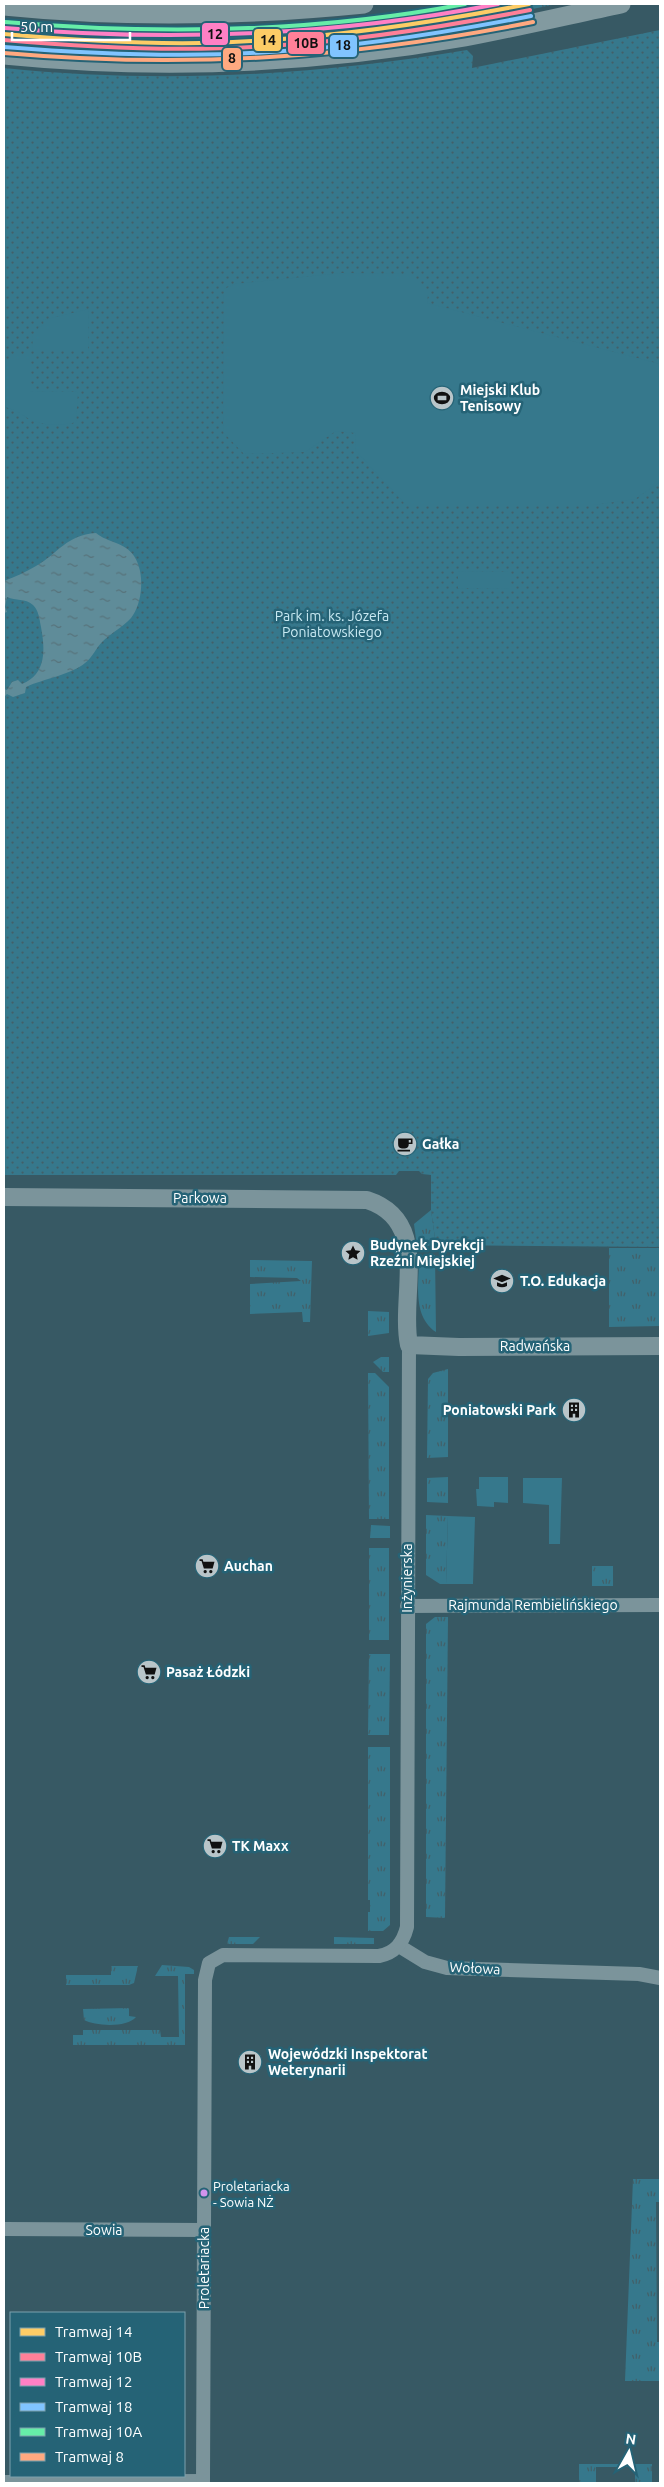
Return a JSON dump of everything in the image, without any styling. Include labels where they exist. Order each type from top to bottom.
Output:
[{"type":"main road","points":[[4,6],[68,12],[164,15],[254,13],[364,4]]},
{"type":"main road","points":[[4,55],[149,62],[214,62],[307,57],[464,37],[620,4]]},
{"type":"street","name":"Parkowa","points":[[4,1197],[356,1198],[378,1204],[392,1213]]},
{"type":"street","name":"Inżynierska","points":[[392,1213],[401,1225],[407,1242],[410,1345],[407,1606],[407,1911],[406,1927],[399,1946]]},
{"type":"street","name":"Radwańska","points":[[410,1345],[458,1347],[660,1346]]},
{"type":"street","name":"Rajmunda Rembielińskiego","points":[[407,1606],[660,1605]]},
{"type":"street","name":"Proletariacka","points":[[203,2482],[205,1980],[209,1963],[223,1955],[379,1956],[392,1952],[399,1946]]},
{"type":"street","name":"Wołowa","points":[[399,1946],[425,1962],[447,1968],[639,1974],[660,1978]]},
{"type":"street","name":"Sowia","points":[[4,2229],[204,2230]]},
{"type":"street","points":[[4,2482],[203,2482]]},
{"type":"green space","points":[[452,4],[557,4],[420,29],[282,44],[144,48],[4,41],[4,20],[116,27],[229,27],[341,20]]},
{"type":"green space","name":"Park im. ks. Józefa Poniatowskiego","points":[[660,30],[660,1247],[436,1245],[431,1210],[431,1175],[422,1174],[419,1171],[399,1171],[396,1175],[4,1175],[4,68],[120,76],[236,75],[352,66],[467,50],[473,56],[472,68]]},
{"type":"green space","name":"Miejski Klub Tenisowy","points":[[341,273],[407,274],[428,295],[427,303],[660,364],[660,482],[635,499],[594,505],[406,505],[356,451],[355,433],[336,431],[305,452],[244,454],[223,432],[224,289],[235,284]]},
{"type":"green space","points":[[89,309],[88,351],[32,351],[33,336],[39,327],[44,325],[43,320]]},
{"type":"green space","points":[[14,354],[30,354],[30,391],[78,392],[76,422],[58,425],[40,423],[4,407],[4,366]]},
{"type":"green space","points":[[458,571],[509,572],[509,589],[458,588]]},
{"type":"green space","points":[[431,1210],[436,1245],[417,1247],[414,1224]]},
{"type":"green space","points":[[609,1248],[659,1248],[660,1326],[609,1327]]},
{"type":"green space","points":[[422,1255],[435,1255],[436,1332],[423,1317],[418,1298],[419,1258]]},
{"type":"green space","points":[[250,1260],[312,1261],[310,1322],[303,1322],[302,1312],[250,1314],[250,1284],[301,1281],[297,1278],[250,1277]]},
{"type":"green space","points":[[368,1311],[389,1312],[389,1333],[368,1336]]},
{"type":"green space","points":[[381,1357],[389,1357],[389,1372],[383,1372],[373,1362]]},
{"type":"green space","points":[[448,1369],[448,1457],[427,1458],[428,1379],[433,1373]]},
{"type":"green space","points":[[368,1373],[375,1373],[389,1387],[389,1519],[369,1519]]},
{"type":"green space","points":[[448,1477],[448,1503],[427,1502],[427,1478]]},
{"type":"green space","points":[[479,1477],[508,1477],[508,1503],[494,1502],[494,1507],[477,1506],[476,1489],[479,1489]]},
{"type":"green space","points":[[523,1478],[562,1478],[560,1544],[549,1544],[549,1505],[523,1503]]},
{"type":"green space","points":[[426,1515],[448,1516],[446,1584],[440,1584],[426,1575]]},
{"type":"green space","points":[[448,1516],[475,1517],[473,1584],[446,1584]]},
{"type":"green space","points":[[371,1525],[390,1526],[390,1538],[370,1538]]},
{"type":"green space","points":[[369,1548],[389,1548],[389,1640],[369,1640]]},
{"type":"green space","points":[[592,1566],[613,1566],[613,1586],[592,1586]]},
{"type":"green space","points":[[435,1617],[448,1617],[445,1918],[426,1917],[426,1624]]},
{"type":"green space","points":[[369,1654],[390,1654],[389,1735],[368,1735]]},
{"type":"green space","points":[[368,1747],[390,1747],[390,1925],[383,1931],[368,1931],[370,1900],[368,1900]]},
{"type":"green space","points":[[229,1937],[260,1937],[253,1944],[227,1944]]},
{"type":"green space","points":[[334,1937],[374,1938],[374,1944],[334,1944]]},
{"type":"green space","points":[[162,1965],[189,1967],[194,1970],[194,1974],[185,1974],[185,2045],[73,2045],[73,2035],[83,2035],[83,2030],[160,2030],[161,2037],[179,2037],[178,1976],[155,1976]]},
{"type":"green space","points":[[111,1966],[138,1966],[134,1983],[129,1985],[66,1985],[66,1975],[111,1975]]},
{"type":"green space","points":[[129,2008],[129,2016],[136,2017],[126,2023],[103,2025],[84,2020],[83,2009]]},
{"type":"green space","points":[[633,2179],[660,2179],[660,2202],[656,2202],[657,2342],[660,2342],[660,2381],[625,2381]]},
{"type":"green space","points":[[579,2464],[652,2464],[652,2483],[635,2483],[635,2467],[596,2467],[596,2483],[579,2483]]},
{"type":"water","points":[[96,533],[126,548],[138,563],[141,587],[135,612],[128,621],[102,642],[90,658],[80,667],[26,687],[25,693],[13,697],[7,694],[4,697],[4,689],[7,690],[12,682],[18,680],[22,684],[36,674],[42,660],[43,644],[39,618],[33,605],[27,601],[7,597],[5,607],[7,612],[4,613],[4,581],[36,566],[63,545],[77,537]]},
{"type":"tram line","name":"10A","points":[[5,22],[120,29],[236,29],[351,21],[465,4]]},
{"type":"tram line","name":"12","points":[[5,28],[129,35],[252,33],[375,23],[498,4]]},
{"type":"tram line","name":"14","points":[[4,34],[127,42],[243,42],[366,31],[448,19],[529,4]]},
{"type":"tram line","name":"10B","points":[[4,40],[136,48],[235,48],[334,41],[465,22],[530,10]]},
{"type":"tram line","name":"18","points":[[4,47],[136,54],[236,54],[335,47],[466,28],[531,16]]},
{"type":"tram line","name":"8","points":[[4,53],[139,60],[205,60],[270,57],[400,44],[533,22]]},
{"type":"place","name":"Miejski Klub Tenisowy","points":[[442,398]]},
{"type":"place","name":"Gałka","points":[[405,1144]]},
{"type":"place","name":"Budynek Dyrekcji Rzeźni Miejskiej","points":[[353,1253]]},
{"type":"place","name":"T.O. Edukacja","points":[[502,1281]]},
{"type":"place","name":"Poniatowski Park","points":[[574,1410]]},
{"type":"place","name":"Auchan","points":[[207,1566]]},
{"type":"place","name":"Pasaż Łódzki","points":[[149,1672]]},
{"type":"place","name":"TK Maxx","points":[[215,1846]]},
{"type":"place","name":"Wojewódzki Inspektorat Weterynarii","points":[[250,2062]]},
{"type":"place","name":"Proletariacka - Sowia NŻ","points":[[204,2193]]}]
